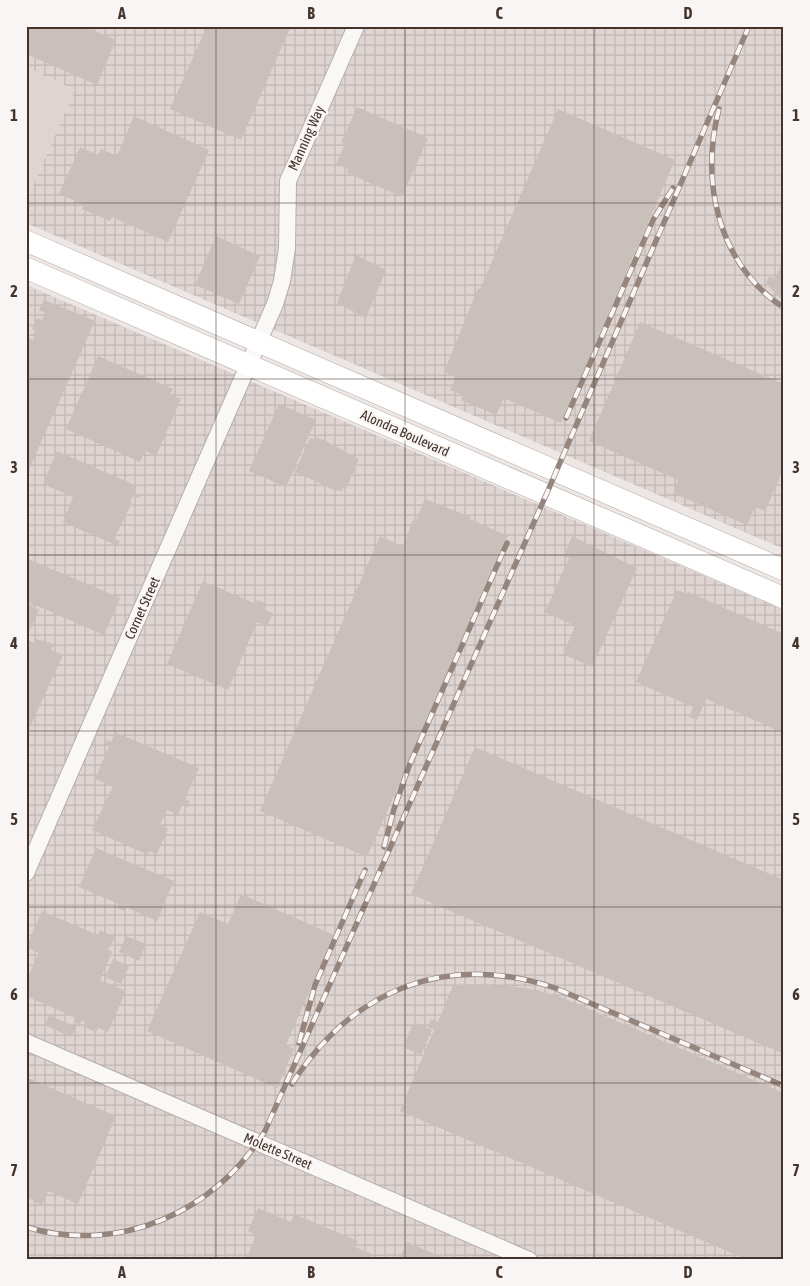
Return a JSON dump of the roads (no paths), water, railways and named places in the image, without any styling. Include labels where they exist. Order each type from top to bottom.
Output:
[{"type":"main road","name":"Alondra Boulevard","points":[[26,241],[784,570]]},
{"type":"main road","name":"Alondra Boulevard","points":[[26,268],[784,598]]},
{"type":"main road","points":[[677,552],[688,528]]},
{"type":"street","name":"Manning Way","points":[[258,342],[275,304],[282,281],[287,248],[288,181],[356,26]]},
{"type":"street","name":"Cornet Street","points":[[26,873],[258,342]]},
{"type":"street","name":"Molette Street","points":[[26,1042],[529,1260]]},
{"type":"railway","points":[[26,1227],[61,1234],[96,1235],[130,1230],[162,1220],[192,1204],[220,1184],[244,1160],[265,1131],[546,495],[749,26]]},
{"type":"railway","points":[[719,109],[712,165],[714,192],[720,219],[729,245],[743,269],[761,290],[784,308]]},
{"type":"railway","points":[[566,418],[653,220],[673,188]]},
{"type":"railway","points":[[384,847],[394,809],[409,766],[507,543]]},
{"type":"railway","points":[[299,1043],[315,985],[365,870]]},
{"type":"railway","points":[[292,1084],[316,1051],[344,1023],[374,1002],[406,986],[441,977],[477,974],[515,978],[555,988],[784,1086]]}]
